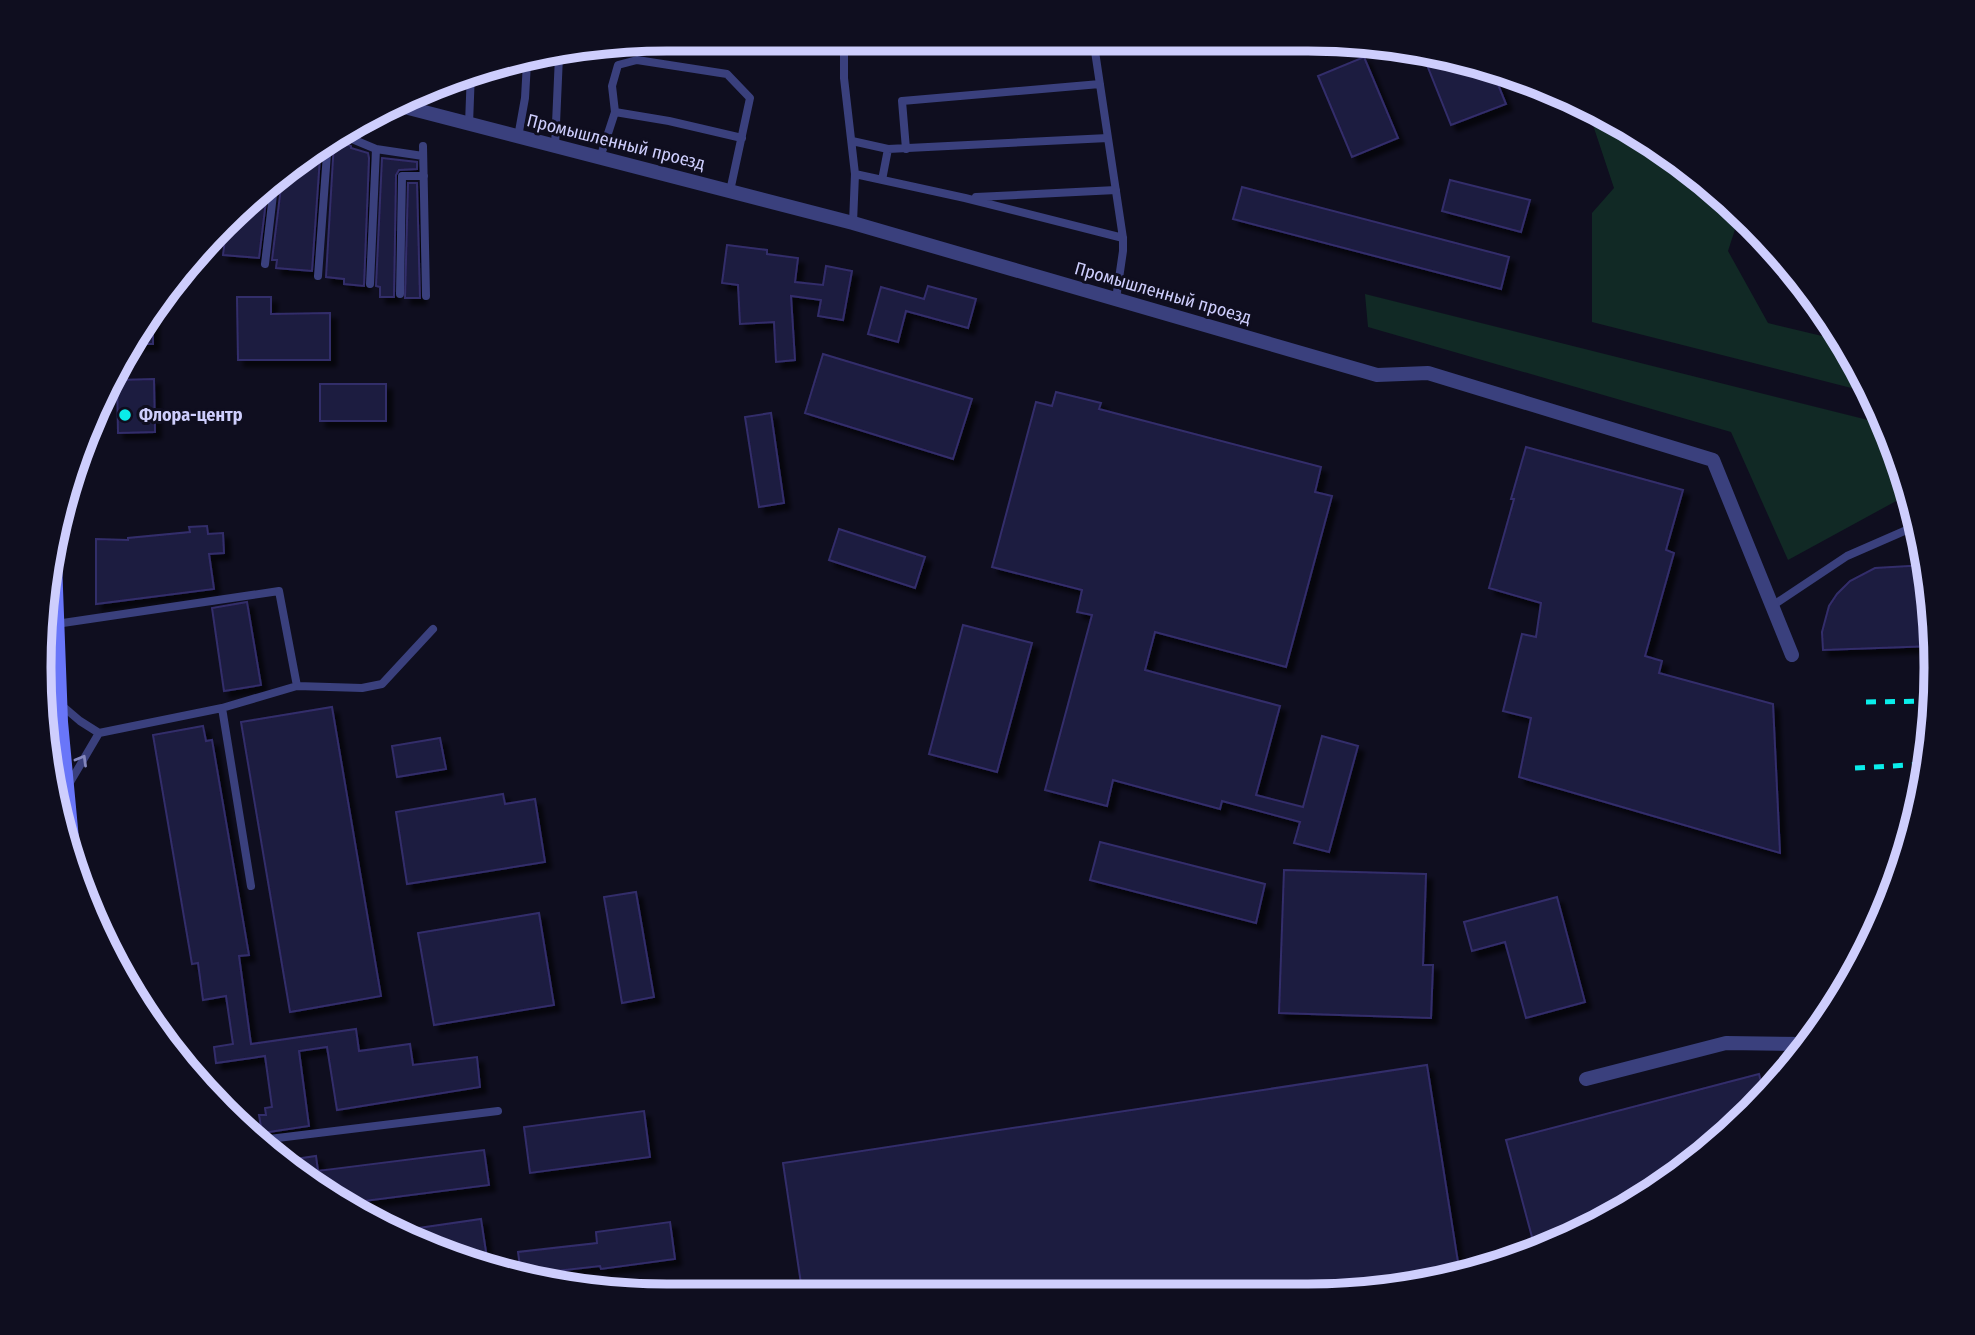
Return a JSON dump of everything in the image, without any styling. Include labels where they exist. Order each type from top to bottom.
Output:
[{"type":"main road","points":[[55,592],[60,704],[70,817]]},
{"type":"street","name":"Промышленный проезд","points":[[417,104],[468,124],[853,223],[1377,375],[1428,373],[1713,460],[1792,655]]},
{"type":"street","points":[[1586,1079],[1726,1043],[1796,1044]]},
{"type":"lane","points":[[845,51],[845,78],[855,174],[853,223]]},
{"type":"lane","points":[[1095,51],[1123,238],[1116,299]]},
{"type":"lane","points":[[600,158],[615,112],[612,86],[618,65],[637,60],[727,74],[750,98],[730,191]]},
{"type":"lane","points":[[555,146],[559,61]]},
{"type":"lane","points":[[518,137],[527,68]]},
{"type":"lane","points":[[468,124],[470,83]]},
{"type":"lane","points":[[906,149],[902,101],[1100,84]]},
{"type":"lane","points":[[615,112],[741,138]]},
{"type":"lane","points":[[351,138],[376,149],[424,156]]},
{"type":"lane","points":[[852,141],[888,149],[906,149],[1108,138]]},
{"type":"lane","points":[[423,146],[426,296]]},
{"type":"lane","points":[[370,284],[376,149]]},
{"type":"lane","points":[[882,180],[888,149]]},
{"type":"lane","points":[[318,276],[327,154]]},
{"type":"lane","points":[[855,174],[965,198],[1123,238]]},
{"type":"lane","points":[[400,294],[402,176],[424,176]]},
{"type":"lane","points":[[965,198],[1116,190]]},
{"type":"lane","points":[[265,264],[273,194]]},
{"type":"lane","points":[[1772,606],[1847,556],[1908,529]]},
{"type":"lane","points":[[56,624],[279,591],[297,686]]},
{"type":"lane","points":[[60,704],[99,733],[222,708],[297,686],[362,688],[382,684],[433,629]]},
{"type":"lane","points":[[222,708],[251,886]]},
{"type":"lane","points":[[67,789],[99,733]]},
{"type":"lane","points":[[270,1139],[498,1111]]},
{"type":"green space","points":[[1591,120],[1616,133],[1683,178],[1737,224],[1728,251],[1768,323],[1828,337],[1858,390],[1592,322],[1592,213],[1614,188]]},
{"type":"green space","points":[[1365,294],[1873,421],[1892,469],[1900,499],[1788,560],[1731,432],[1368,327]]},
{"type":"building","points":[[1364,57],[1398,138],[1352,157],[1318,76]]},
{"type":"building","points":[[1426,63],[1496,80],[1506,104],[1451,125]]},
{"type":"building","points":[[344,143],[351,148],[368,153],[369,158],[364,286],[344,284],[344,279],[326,277],[334,149]]},
{"type":"building","points":[[382,158],[417,162],[417,169],[399,170],[396,175],[394,297],[380,297],[380,287],[376,286]]},
{"type":"building","points":[[320,159],[312,271],[276,268],[277,260],[272,260],[281,187]]},
{"type":"building","points":[[1450,180],[1530,200],[1521,232],[1442,211]]},
{"type":"building","points":[[408,183],[417,183],[420,298],[405,298]]},
{"type":"building","points":[[1242,187],[1509,257],[1501,289],[1233,219]]},
{"type":"building","points":[[266,200],[259,258],[223,255],[225,237]]},
{"type":"building","points":[[727,245],[767,250],[767,254],[798,258],[795,282],[823,285],[826,266],[852,271],[843,320],[818,316],[821,300],[791,296],[795,360],[776,362],[774,322],[740,324],[738,285],[722,283]]},
{"type":"building","points":[[928,286],[976,299],[968,328],[906,311],[898,342],[868,334],[881,287],[924,299]]},
{"type":"building","points":[[237,297],[271,297],[271,314],[330,313],[330,360],[238,360]]},
{"type":"building","points":[[153,328],[153,344],[143,344]]},
{"type":"building","points":[[823,354],[972,399],[953,459],[805,413]]},
{"type":"building","points":[[154,379],[155,432],[118,433],[117,389],[122,380]]},
{"type":"building","points":[[320,384],[386,384],[386,421],[320,421]]},
{"type":"building","points":[[1056,392],[1101,403],[1099,409],[1321,467],[1315,492],[1332,496],[1286,667],[1155,632],[1145,670],[1280,706],[1256,795],[1303,807],[1322,736],[1358,746],[1329,852],[1294,843],[1300,822],[1222,801],[1220,809],[1113,780],[1107,806],[1045,790],[1092,615],[1077,612],[1082,590],[992,567],[1036,402],[1052,406]]},
{"type":"building","points":[[771,413],[784,503],[759,507],[745,417]]},
{"type":"building","points":[[1526,447],[1683,490],[1666,550],[1674,553],[1645,656],[1662,661],[1659,673],[1773,704],[1780,853],[1519,777],[1531,718],[1503,711],[1522,634],[1536,637],[1541,603],[1489,588]]},
{"type":"building","points":[[207,526],[208,534],[223,533],[224,553],[209,554],[214,589],[96,604],[96,539],[128,540],[190,532],[189,527]]},
{"type":"building","points":[[839,529],[925,557],[915,588],[829,560]]},
{"type":"building","points":[[1915,566],[1923,646],[1823,650],[1822,632],[1829,606],[1850,581],[1875,568]]},
{"type":"building","points":[[247,602],[261,685],[224,691],[212,608]]},
{"type":"building","points":[[963,625],[1032,643],[997,772],[929,754]]},
{"type":"building","points":[[332,707],[381,996],[290,1012],[241,722]]},
{"type":"building","points":[[203,726],[206,741],[212,740],[249,955],[239,956],[251,1044],[356,1029],[359,1051],[410,1044],[413,1065],[477,1057],[480,1087],[337,1110],[327,1047],[299,1051],[309,1126],[262,1132],[259,1115],[266,1115],[265,1108],[272,1107],[265,1056],[216,1063],[214,1047],[233,1044],[226,996],[203,1000],[198,963],[192,964],[153,735]]},
{"type":"building","points":[[440,738],[446,769],[397,777],[392,746]]},
{"type":"building","points":[[503,794],[505,804],[535,799],[545,862],[407,884],[396,812]]},
{"type":"building","points":[[1100,842],[1265,884],[1256,923],[1090,880]]},
{"type":"building","points":[[1284,870],[1426,874],[1423,965],[1433,965],[1431,1018],[1279,1013]]},
{"type":"building","points":[[636,892],[654,997],[622,1003],[604,897]]},
{"type":"building","points":[[1557,897],[1585,1002],[1526,1018],[1505,942],[1472,951],[1464,922]]},
{"type":"building","points":[[539,913],[554,1005],[434,1025],[418,933]]},
{"type":"building","points":[[1427,1065],[1458,1265],[1388,1279],[1348,1283],[801,1284],[783,1163]]},
{"type":"building","points":[[1759,1074],[1762,1084],[1714,1131],[1650,1180],[1580,1221],[1533,1241],[1506,1140]]},
{"type":"building","points":[[644,1111],[650,1157],[530,1173],[524,1127]]},
{"type":"building","points":[[484,1150],[489,1185],[359,1202],[295,1159],[316,1156],[318,1171]]},
{"type":"building","points":[[481,1219],[487,1257],[469,1252],[413,1229]]},
{"type":"building","points":[[670,1222],[675,1259],[601,1269],[600,1266],[547,1272],[520,1266],[518,1252],[597,1243],[596,1232]]},
{"type":"railway","points":[[1866,702],[1923,701]]},
{"type":"railway","points":[[1855,768],[1916,765]]},
{"type":"place","name":"Флора-центр","points":[[125,415]]}]
